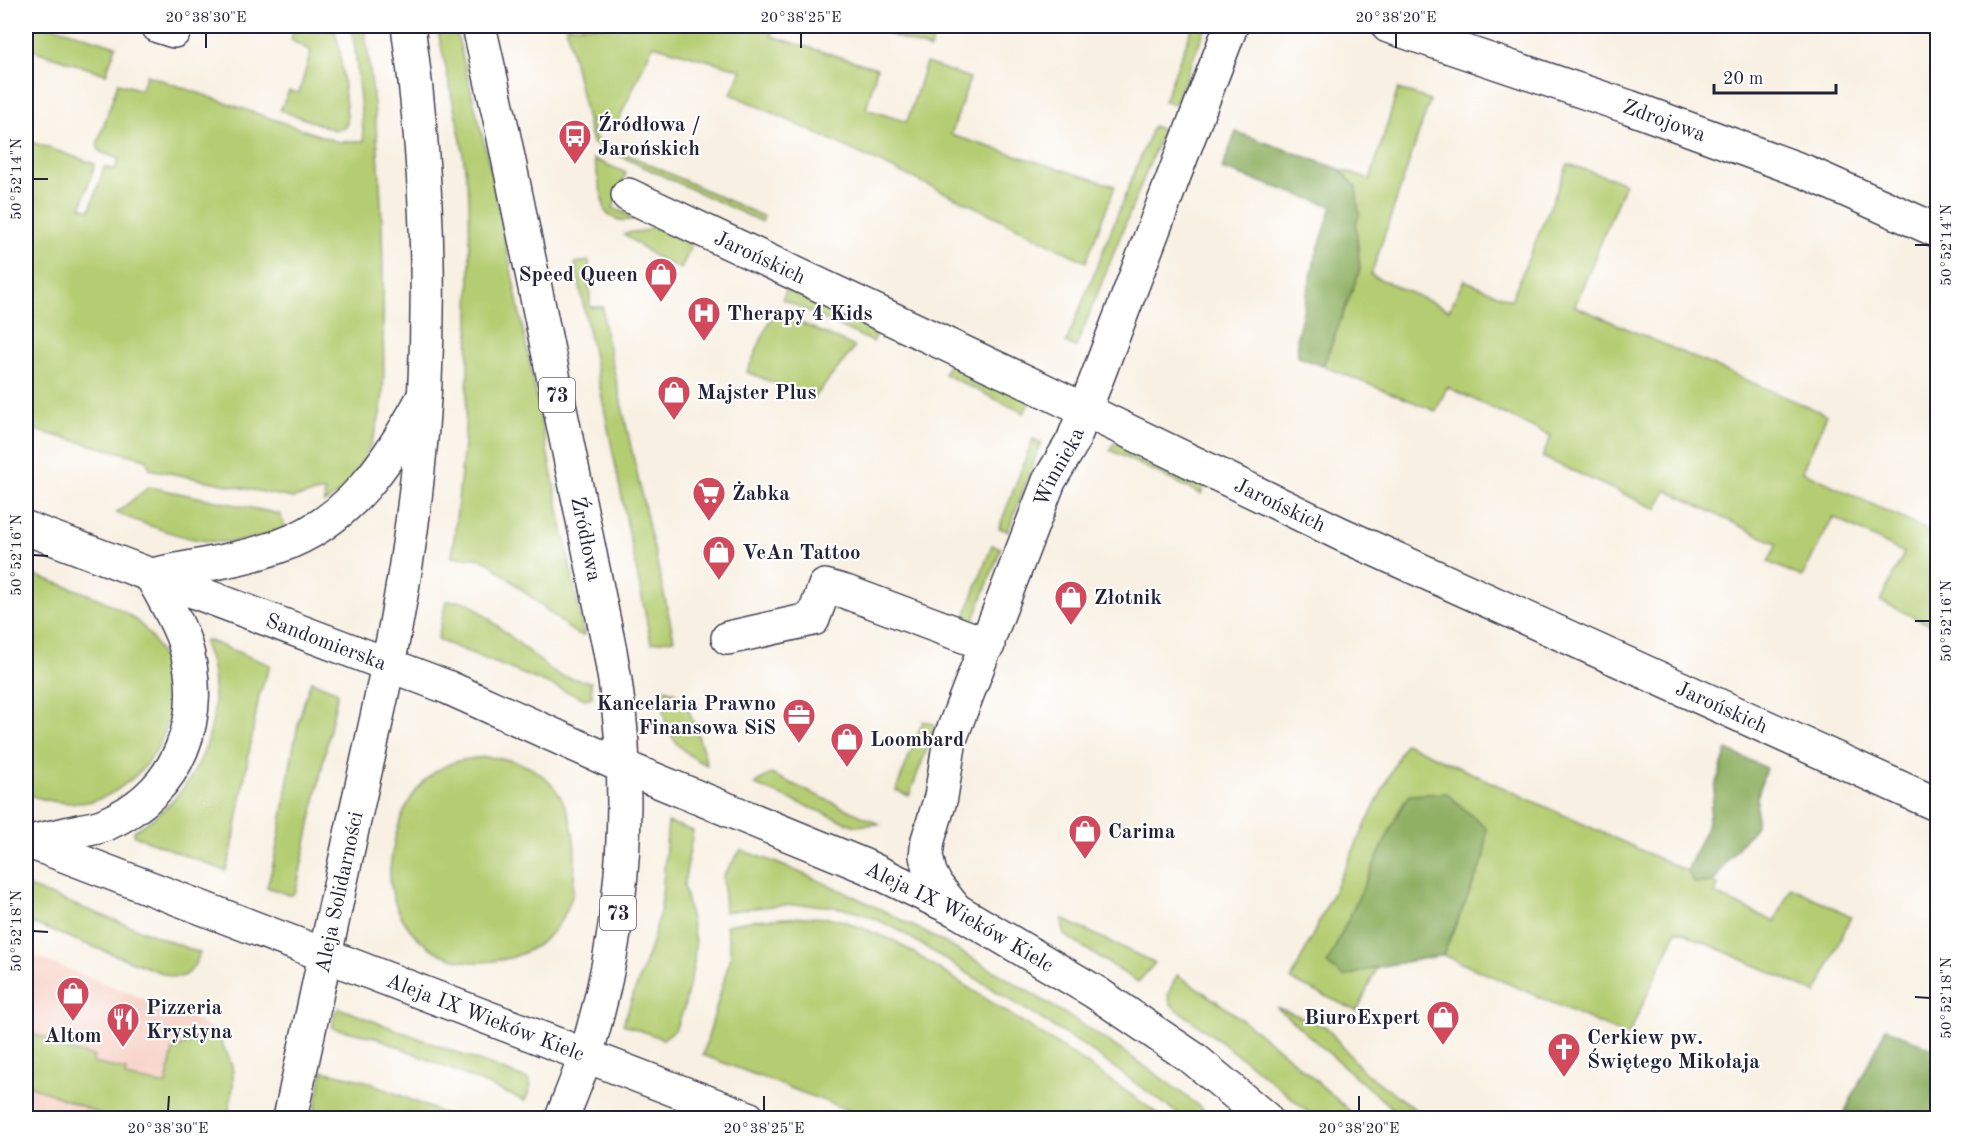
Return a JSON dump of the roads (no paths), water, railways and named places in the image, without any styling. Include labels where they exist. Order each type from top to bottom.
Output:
[{"type":"street","points":[[389,665],[413,514],[424,396],[428,285],[423,152],[408,26]]},
{"type":"street","name":"Źródłowa","points":[[479,26],[610,651],[617,697],[624,767],[623,852],[617,915],[603,991],[586,1055]]},
{"type":"street","name":"Winnicka","points":[[956,910],[936,885],[926,856],[928,840],[941,797],[950,739],[1053,472],[1073,441],[1231,26]]},
{"type":"street","name":"Zdrojowa","points":[[1388,26],[1629,107],[1806,172],[1938,231]]},
{"type":"street","name":"Jarońskich","points":[[628,195],[1085,410],[1341,534],[1938,805]]},
{"type":"street","points":[[28,841],[105,825],[136,808],[170,773],[186,742],[191,710],[192,677],[183,640],[152,575],[264,552],[302,537],[321,526],[343,510],[369,483],[397,444],[424,396]]},
{"type":"street","name":"Sandomierska","points":[[26,528],[447,687],[624,767]]},
{"type":"street","points":[[728,638],[813,619],[825,586],[856,595],[988,645]]},
{"type":"street","name":"Aleja Solidarności","points":[[290,1119],[389,665]]},
{"type":"street","name":"Aleja IX Wieków Kielc","points":[[624,767],[866,867],[956,910],[1095,992],[1194,1059],[1265,1119]]},
{"type":"street","points":[[28,841],[326,955]]},
{"type":"street","name":"Aleja IX Wieków Kielc","points":[[326,955],[748,1119]]},
{"type":"street","name":"73","points":[[562,1119],[586,1055]]},
{"type":"place","name":"Źródłowa / Jarońskich","points":[[575,165]]},
{"type":"place","name":"Speed Queen","points":[[661,303]]},
{"type":"place","name":"Therapy 4 Kids","points":[[704,342]]},
{"type":"place","name":"Majster Plus","points":[[674,421]]},
{"type":"place","name":"Żabka","points":[[709,522]]},
{"type":"place","name":"VeAn Tattoo","points":[[719,581]]},
{"type":"place","name":"Złotnik","points":[[1071,626]]},
{"type":"place","name":"Kancelaria Prawno Finansowa SiS","points":[[799,744]]},
{"type":"place","name":"Loombard","points":[[847,768]]},
{"type":"place","name":"Carima","points":[[1085,860]]},
{"type":"place","name":"Altom","points":[[73,1022]]},
{"type":"place","name":"BiuroExpert","points":[[1443,1046]]},
{"type":"place","name":"Pizzeria Krystyna","points":[[123,1048]]},
{"type":"place","name":"Cerkiew pw. Świętego Mikołaja","points":[[1564,1078]]}]
